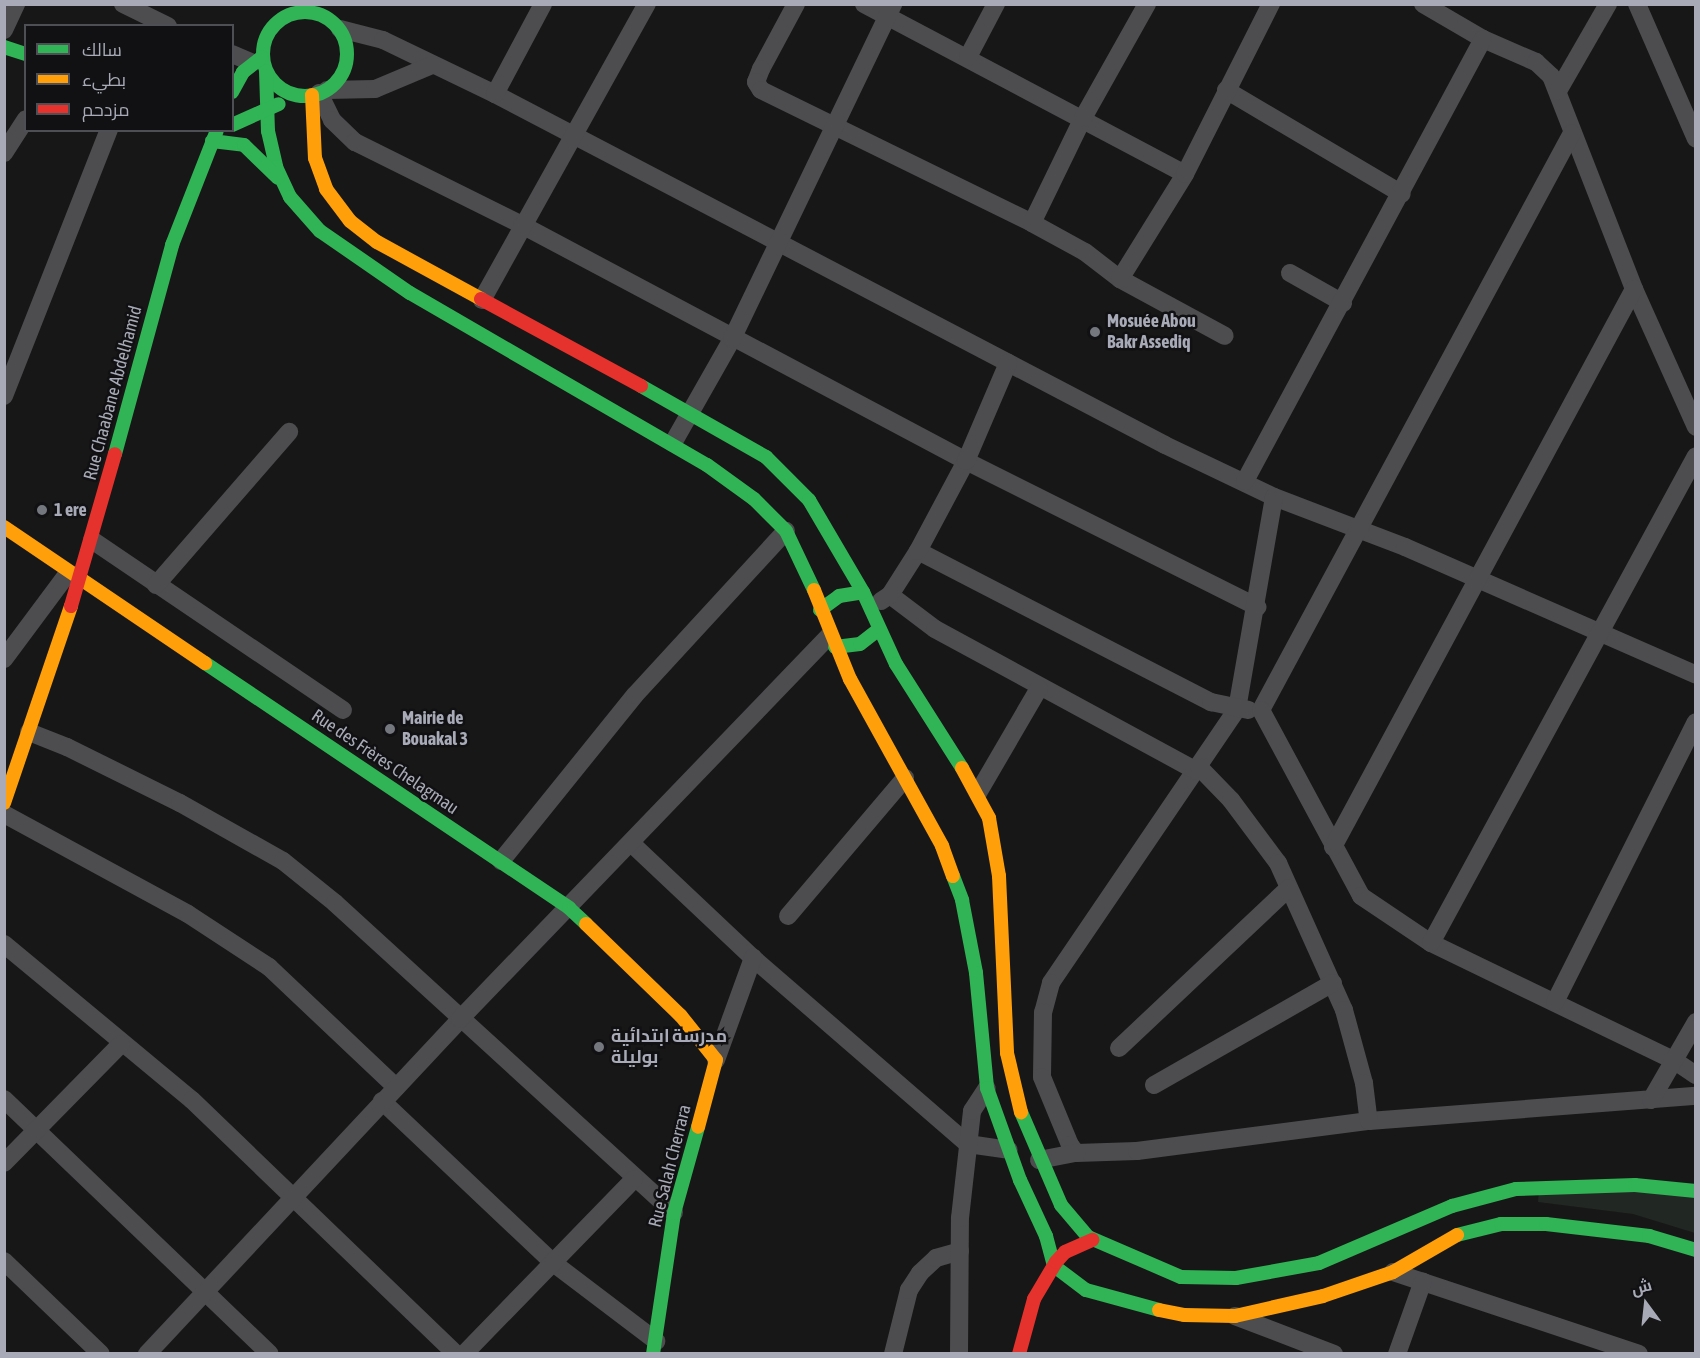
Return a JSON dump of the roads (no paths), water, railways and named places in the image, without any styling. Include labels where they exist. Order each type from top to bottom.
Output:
[{"type":"main road","points":[[279,4],[278,20],[264,43],[260,63],[272,151],[283,182]]},
{"type":"main road","points":[[234,123],[297,95],[319,93],[340,78],[346,62],[347,45],[334,17],[303,12],[278,20]]},
{"type":"main road","points":[[4,47],[24,53]]},
{"type":"main road","points":[[234,90],[260,63]]},
{"type":"main road","points":[[260,63],[284,90],[297,95]]},
{"type":"main road","points":[[319,93],[315,158],[326,189],[350,221],[377,242],[737,438],[787,476],[830,531],[920,705],[978,793],[989,818],[999,876],[1007,1053],[1023,1119],[1039,1160],[1061,1205],[1092,1240],[1148,1269],[1181,1276],[1210,1279],[1269,1275],[1319,1263],[1452,1206],[1516,1190],[1556,1185],[1635,1185],[1695,1191]]},
{"type":"main road","points":[[216,133],[244,145],[283,182],[303,212],[340,249],[410,293],[673,443],[754,499],[786,531],[801,558],[832,641],[942,846],[962,900],[976,974],[987,1088],[1009,1150],[1046,1236],[1054,1266],[1086,1290],[1140,1300],[1184,1315],[1235,1316],[1323,1296],[1394,1272],[1455,1236],[1501,1224],[1546,1224],[1649,1236],[1695,1250]]},
{"type":"main road","name":"Rue Chaabane Abdelhamid","points":[[4,803],[29,732],[74,576],[92,540],[172,244],[216,133]]},
{"type":"main road","name":"Rue des Frères Chelagmau","points":[[4,527],[569,908],[681,1016],[716,1060]]},
{"type":"main road","points":[[820,610],[838,596],[867,600]]},
{"type":"main road","points":[[832,641],[860,644],[879,629]]},
{"type":"main road","name":"Rue Salah Cherrara","points":[[654,1347],[674,1213],[716,1060]]},
{"type":"main road","points":[[1019,1353],[1034,1299],[1054,1266],[1065,1252],[1092,1240]]},
{"type":"street","points":[[4,30],[16,4]]},
{"type":"street","points":[[123,4],[164,24]]},
{"type":"street","points":[[495,94],[543,4]]},
{"type":"street","points":[[482,300],[647,4]]},
{"type":"street","points":[[796,4],[761,69],[756,85],[833,128],[1032,223],[1085,252],[1120,279],[1225,336]]},
{"type":"street","points":[[864,4],[890,11],[968,57],[1185,174]]},
{"type":"street","points":[[968,57],[996,4]]},
{"type":"street","points":[[1032,223],[1083,118],[1147,4]]},
{"type":"street","points":[[1120,279],[1185,174],[1271,4]]},
{"type":"street","points":[[1423,4],[1448,10],[1483,39],[1536,62],[1551,76],[1634,289],[1694,421]]},
{"type":"street","points":[[1558,91],[1608,4]]},
{"type":"street","points":[[1637,4],[1695,139]]},
{"type":"street","points":[[673,443],[732,339],[890,11]]},
{"type":"street","points":[[334,17],[495,94],[776,244],[1165,445],[1245,481],[1274,497],[1360,529],[1695,675]]},
{"type":"street","points":[[1245,481],[1402,194],[1483,39]]},
{"type":"street","points":[[234,55],[260,63]]},
{"type":"street","points":[[432,65],[375,88],[319,93],[332,120],[356,142],[522,225],[732,339],[966,461],[1258,607]]},
{"type":"street","points":[[1227,90],[1402,194]]},
{"type":"street","points":[[4,153],[24,122]]},
{"type":"street","points":[[4,396],[108,132]]},
{"type":"street","points":[[1261,710],[1572,133]]},
{"type":"street","points":[[1290,273],[1343,303]]},
{"type":"street","points":[[1333,847],[1634,289]]},
{"type":"street","points":[[867,600],[890,595],[918,551],[966,461],[1008,363]]},
{"type":"street","points":[[156,585],[289,432]]},
{"type":"street","points":[[1431,943],[1695,456]]},
{"type":"street","points":[[1076,1153],[1055,1117],[1042,1077],[1043,1012],[1051,983],[1237,709],[1258,607],[1274,497]]},
{"type":"street","points":[[501,861],[635,695],[786,531]]},
{"type":"street","points":[[92,540],[343,710]]},
{"type":"street","points":[[918,551],[1210,702],[1237,709],[1261,710]]},
{"type":"street","points":[[4,659],[74,576]]},
{"type":"street","points":[[890,595],[935,629],[1040,688],[1197,769],[1244,816],[1278,863],[1333,983],[1356,1053],[1369,1121]]},
{"type":"street","points":[[147,1353],[296,1197],[382,1101],[460,1019],[832,641]]},
{"type":"street","points":[[978,793],[1040,688]]},
{"type":"street","points":[[1261,710],[1361,896],[1431,943],[1675,1061],[1695,1075]]},
{"type":"street","points":[[1555,1002],[1695,722]]},
{"type":"street","points":[[29,732],[67,747],[251,840],[317,887],[634,1179],[674,1213]]},
{"type":"street","points":[[788,916],[905,778]]},
{"type":"street","points":[[4,814],[188,914],[269,967],[396,1087]]},
{"type":"street","points":[[631,843],[753,958],[968,1144],[1009,1150]]},
{"type":"street","points":[[1119,1048],[1289,888]]},
{"type":"street","points":[[4,945],[121,1044],[192,1100],[296,1197],[456,1353]]},
{"type":"street","points":[[716,1060],[753,958]]},
{"type":"street","points":[[1154,1085],[1333,983]]},
{"type":"street","points":[[1651,1100],[1695,1022]]},
{"type":"street","points":[[4,1163],[121,1044]]},
{"type":"street","points":[[959,1353],[960,1218],[972,1111],[987,1088]]},
{"type":"street","points":[[1039,1160],[1076,1153],[1210,1143],[1369,1121],[1695,1096]]},
{"type":"street","points":[[4,1098],[270,1353]]},
{"type":"street","points":[[382,1101],[552,1262],[654,1347]]},
{"type":"street","points":[[464,1353],[634,1179]]},
{"type":"street","points":[[893,1353],[909,1290],[920,1273],[936,1258],[960,1251]]},
{"type":"street","points":[[4,1261],[100,1353]]},
{"type":"street","points":[[1394,1272],[1639,1353]]},
{"type":"street","points":[[1397,1353],[1423,1281]]},
{"type":"street","points":[[1235,1316],[1334,1353]]},
{"type":"place","name":"Mosuée Abou Bakr Assediq","points":[[1095,332]]},
{"type":"place","name":"1 ere","points":[[42,510]]},
{"type":"place","name":"Mairie de Bouakal 3","points":[[390,729]]},
{"type":"place","name":"مدرسة ابتدائية بوليلة","points":[[599,1047]]}]
